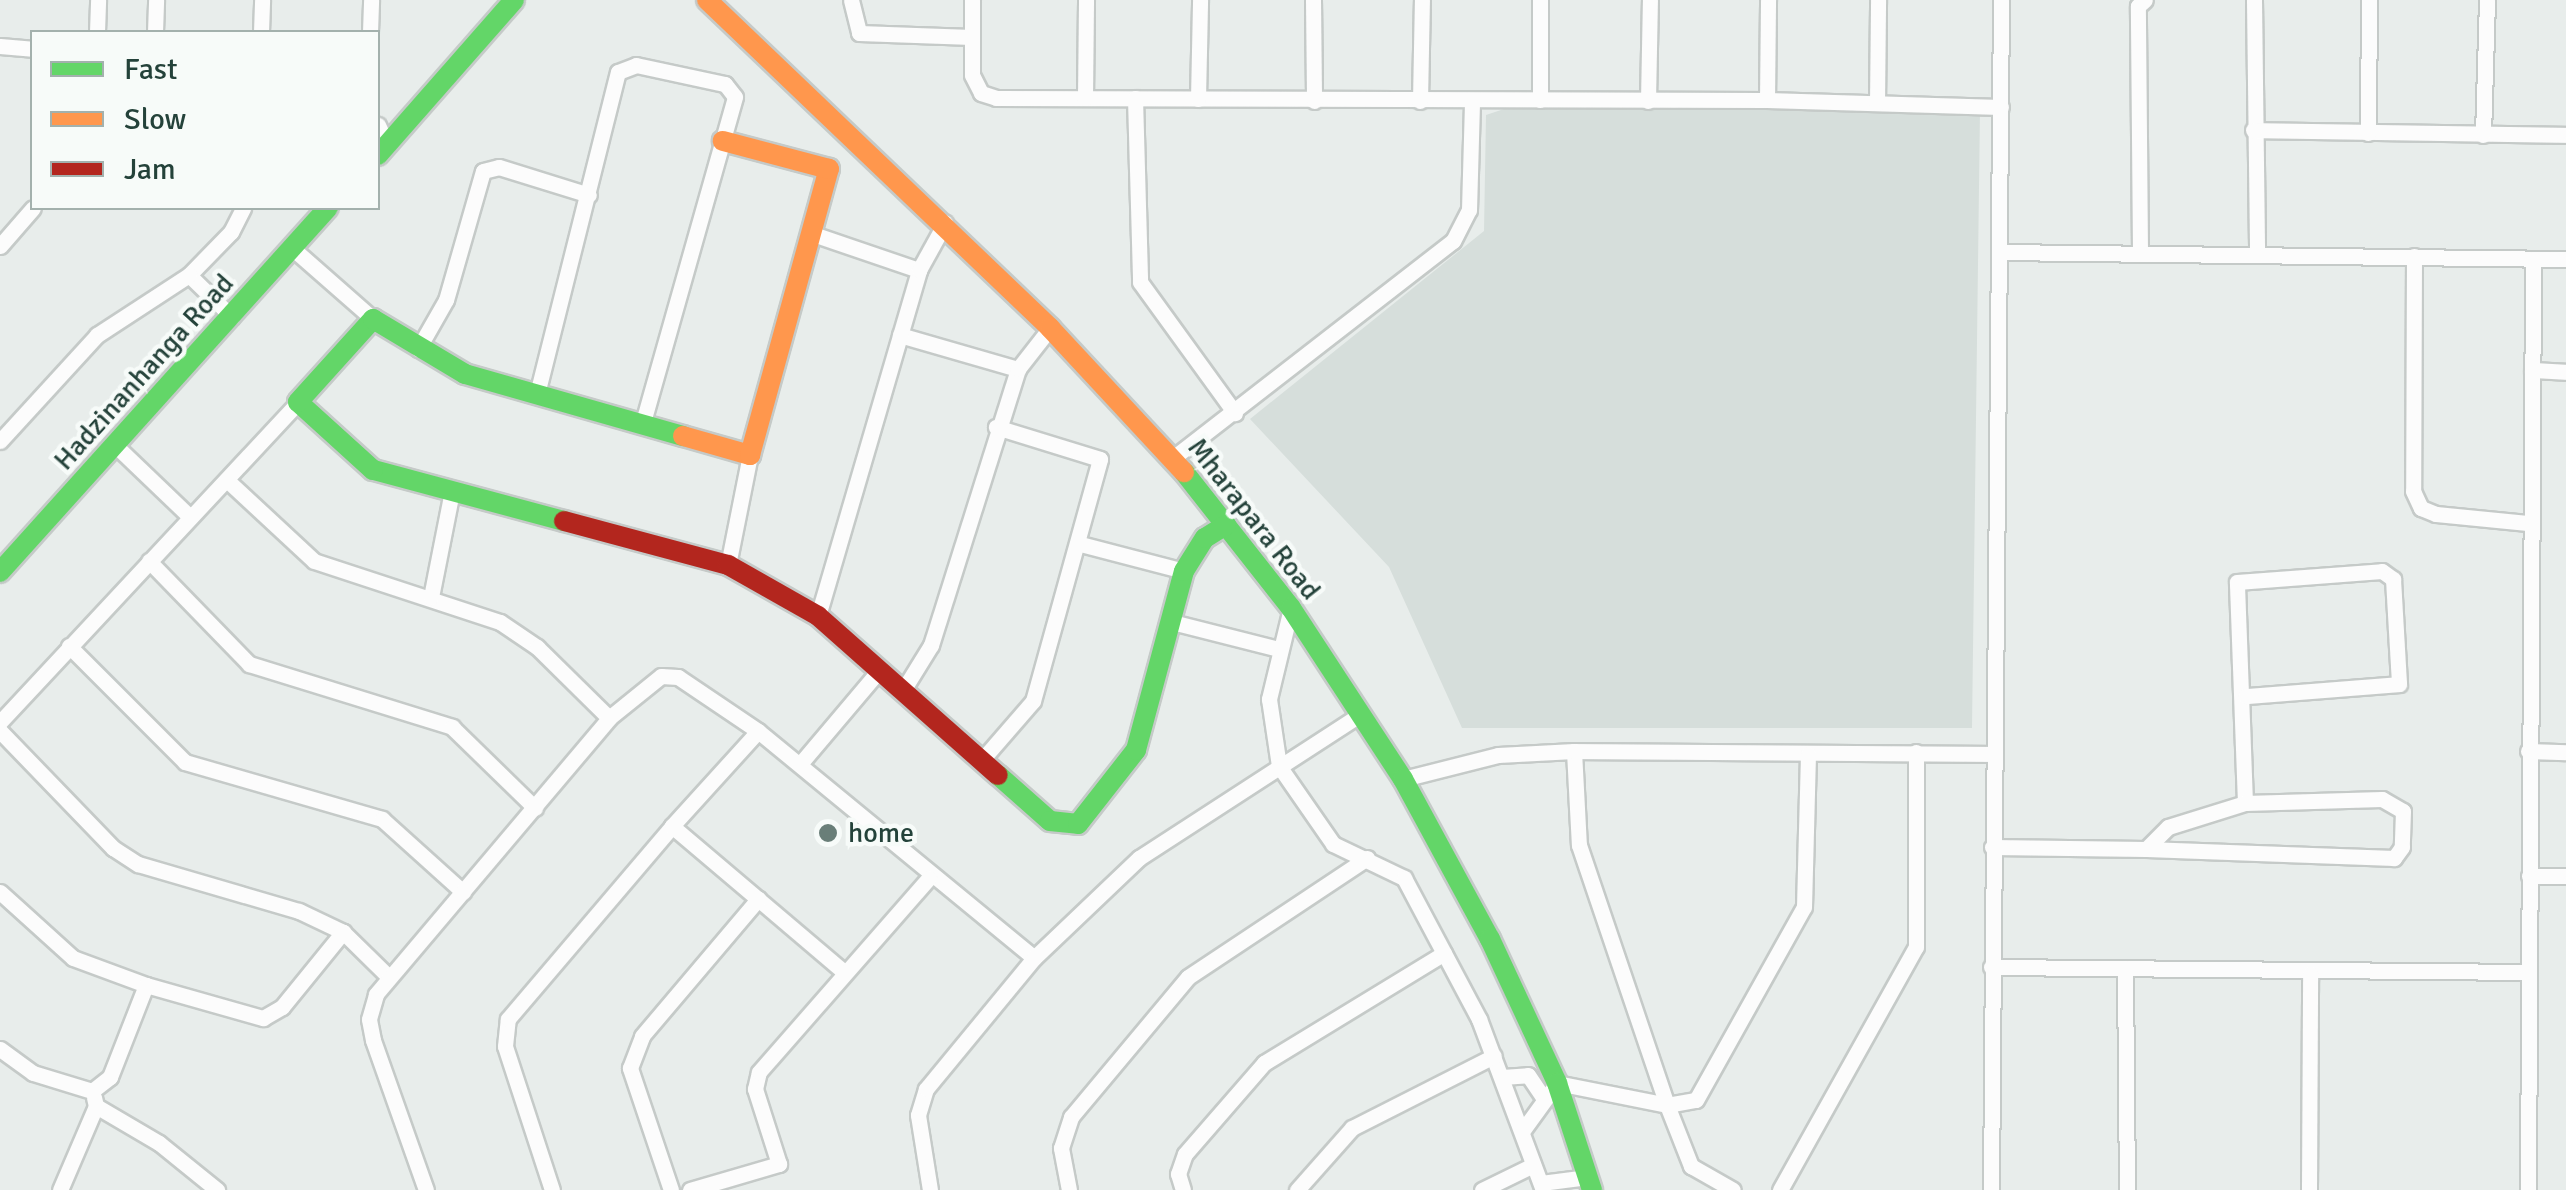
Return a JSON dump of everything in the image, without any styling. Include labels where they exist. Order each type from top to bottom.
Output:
[{"type":"street","points":[[97,30],[98,0]]},
{"type":"street","points":[[155,30],[156,0]]},
{"type":"street","points":[[260,30],[262,0]]},
{"type":"street","points":[[370,30],[372,0]]},
{"type":"street","points":[[381,141],[514,0]]},
{"type":"street","name":"Mharapara Road","points":[[707,0],[1050,328],[1173,458],[1291,608],[1403,779],[1490,939],[1590,1184]]},
{"type":"street","points":[[851,0],[859,33],[972,37]]},
{"type":"street","points":[[972,0],[972,75],[981,93],[1314,101],[1767,100],[2000,107]]},
{"type":"street","points":[[1085,98],[1086,0]]},
{"type":"street","points":[[1198,99],[1200,0]]},
{"type":"street","points":[[1313,0],[1314,101]]},
{"type":"street","points":[[1420,101],[1422,0]]},
{"type":"street","points":[[1540,0],[1540,100]]},
{"type":"street","points":[[1648,101],[1650,0]]},
{"type":"street","points":[[1767,100],[1768,0]]},
{"type":"street","points":[[1877,104],[1878,0]]},
{"type":"street","points":[[1991,1190],[2001,0]]},
{"type":"street","points":[[2140,251],[2138,6],[2145,0]]},
{"type":"street","points":[[2254,0],[2257,252]]},
{"type":"street","points":[[2368,133],[2369,0]]},
{"type":"street","points":[[2484,135],[2487,0]]},
{"type":"street","points":[[0,46],[30,48]]},
{"type":"street","points":[[537,394],[618,72],[626,66],[732,88],[723,141],[642,425]]},
{"type":"street","points":[[1135,98],[1140,282],[1235,413]]},
{"type":"street","points":[[1173,458],[1453,241],[1469,210],[1472,100]]},
{"type":"street","points":[[2253,130],[2566,135]]},
{"type":"street","points":[[723,141],[829,169],[816,236],[750,455],[728,565]]},
{"type":"street","points":[[418,349],[446,300],[483,171],[498,168],[589,194]]},
{"type":"street","points":[[0,246],[31,210]]},
{"type":"street","points":[[0,441],[97,335],[189,275],[231,232],[242,210]]},
{"type":"street","name":"Hadzinanhanga Road","points":[[0,572],[326,210]]},
{"type":"street","points":[[818,616],[919,270],[945,224]]},
{"type":"street","points":[[816,236],[919,270]]},
{"type":"street","points":[[291,247],[373,319],[466,374],[750,455]]},
{"type":"street","points":[[1999,252],[2257,252],[2566,259]]},
{"type":"street","points":[[2414,256],[2413,491],[2421,508],[2436,514],[2528,523]]},
{"type":"street","points":[[2528,1190],[2532,258]]},
{"type":"street","points":[[189,275],[232,317]]},
{"type":"street","points":[[0,722],[228,481],[373,319]]},
{"type":"street","points":[[902,692],[931,645],[996,427],[1018,370],[1050,328]]},
{"type":"street","points":[[900,335],[1018,370]]},
{"type":"street","points":[[2532,370],[2566,372]]},
{"type":"street","points":[[298,402],[373,470],[728,565],[818,616],[877,673],[1050,821],[1078,824],[1136,750],[1184,570],[1205,538],[1226,524]]},
{"type":"street","points":[[980,761],[1033,701],[1080,544],[1100,459],[996,427]]},
{"type":"street","points":[[115,445],[190,517]]},
{"type":"street","points":[[228,481],[314,561],[500,622],[525,638],[609,718]]},
{"type":"street","points":[[432,597],[452,491]]},
{"type":"street","points":[[1080,544],[1184,570]]},
{"type":"street","points":[[149,561],[249,664],[452,727],[535,808]]},
{"type":"street","points":[[2245,803],[2246,696],[2238,582],[2382,571],[2394,579],[2399,684],[2246,696]]},
{"type":"street","points":[[1291,608],[1269,699],[1280,766],[1333,844],[1404,878],[1494,1056],[1542,1186],[1590,1184]]},
{"type":"street","points":[[1172,622],[1279,649]]},
{"type":"street","points":[[69,646],[186,762],[382,819],[463,892]]},
{"type":"street","points":[[800,764],[877,673]]},
{"type":"street","points":[[426,1190],[369,1019],[389,977],[609,718],[662,676],[678,677],[758,731],[929,878],[1034,958]]},
{"type":"street","points":[[930,1190],[918,1115],[926,1089],[1034,958],[1138,858],[1361,714]]},
{"type":"street","points":[[0,731],[113,848],[138,864],[299,911],[343,932],[389,977]]},
{"type":"street","points":[[552,1190],[505,1046],[508,1019],[758,731]]},
{"type":"street","points":[[1403,779],[1498,756],[1574,751],[1992,754]]},
{"type":"street","points":[[1574,751],[1579,845],[1667,1105],[1691,1166],[1732,1190]]},
{"type":"street","points":[[2528,751],[2566,752]]},
{"type":"street","points":[[1780,1190],[1916,948],[1916,752]]},
{"type":"street","points":[[1502,1077],[1528,1074],[1550,1090],[1667,1105],[1696,1100],[1804,907],[1808,754]]},
{"type":"street","points":[[1992,848],[2146,849],[2379,860],[2394,858],[2402,846],[2403,810],[2382,799],[2245,803],[2168,827],[2146,849]]},
{"type":"street","points":[[672,826],[844,972]]},
{"type":"street","points":[[1069,1190],[1061,1148],[1071,1117],[1188,977],[1367,858]]},
{"type":"street","points":[[2529,876],[2566,876]]},
{"type":"street","points":[[690,1190],[779,1164],[755,1089],[759,1072],[929,878]]},
{"type":"street","points":[[0,892],[73,958],[146,985],[263,1018],[282,1007],[343,932]]},
{"type":"street","points":[[670,1190],[630,1068],[642,1036],[758,899]]},
{"type":"street","points":[[1183,1190],[1178,1174],[1185,1154],[1264,1063],[1444,953]]},
{"type":"street","points":[[1991,966],[2310,974],[2529,972]]},
{"type":"street","points":[[2125,968],[2127,1190]]},
{"type":"street","points":[[2309,1190],[2310,974]]},
{"type":"street","points":[[60,1190],[94,1098],[110,1078],[146,985]]},
{"type":"street","points":[[0,1049],[32,1073],[94,1098],[160,1143],[216,1190]]},
{"type":"street","points":[[1297,1190],[1352,1128],[1494,1056]]},
{"type":"street","points":[[1522,1130],[1550,1090]]},
{"type":"street","points":[[1482,1190],[1533,1165]]},
{"type":"shaded area","points":[[1507,108],[1980,110],[1972,728],[1462,728],[1389,567],[1250,419],[1484,231],[1486,115]]},
{"type":"traffic: fast","points":[[380,153],[514,0]]},
{"type":"traffic: fast","points":[[0,572],[326,210]]},
{"type":"traffic: fast","points":[[564,521],[373,470],[298,402],[373,319],[465,374],[683,436]]},
{"type":"traffic: fast","points":[[1184,472],[1291,608],[1403,779],[1490,939],[1557,1083],[1592,1190]]},
{"type":"traffic: fast","points":[[998,775],[1050,821],[1078,824],[1136,750],[1184,571],[1205,538],[1226,525]]},
{"type":"traffic: slow","points":[[707,0],[1050,328],[1184,472]]},
{"type":"traffic: slow","points":[[683,436],[750,455],[829,169],[723,141]]},
{"type":"traffic: jam","points":[[564,521],[728,565],[818,616],[998,775]]},
{"type":"place","name":"home","points":[[828,833]]}]
